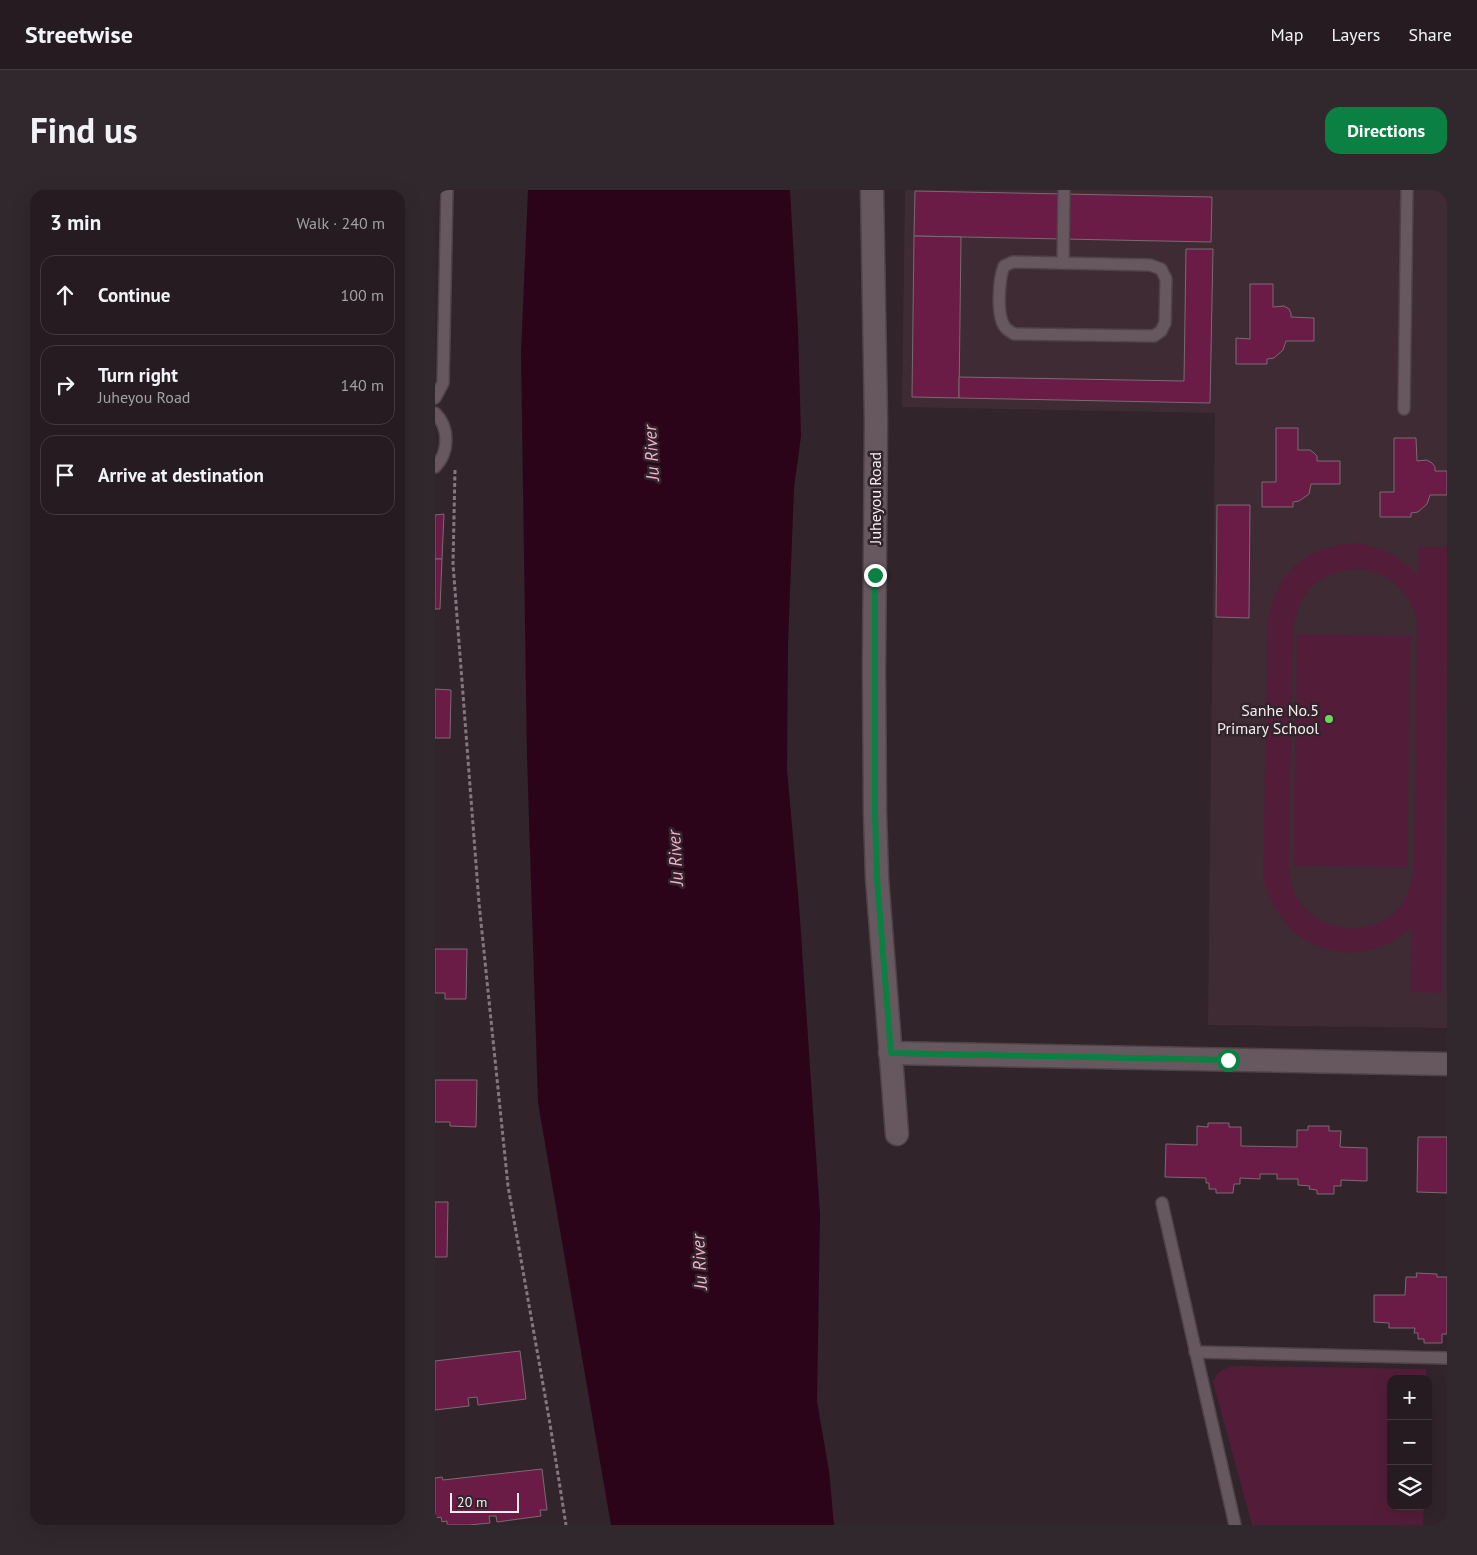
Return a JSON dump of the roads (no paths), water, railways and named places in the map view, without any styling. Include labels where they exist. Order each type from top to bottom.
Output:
[{"type":"street","name":"Juheyou Road","points":[[872,190],[876,422],[875,813],[877,878],[897,1134]]},
{"type":"street","points":[[891,1053],[1447,1064]]},
{"type":"lane","points":[[435,398],[443,383],[447,190]]},
{"type":"lane","points":[[1063,263],[1064,190]]},
{"type":"lane","points":[[1404,409],[1407,190]]},
{"type":"lane","points":[[1013,262],[1063,263],[1150,265],[1161,269],[1166,279],[1165,323],[1161,331],[1154,336],[1014,334],[1005,328],[1000,318],[1001,275],[1004,266],[1013,262]]},
{"type":"lane","points":[[435,413],[439,416],[447,440],[445,452],[435,468]]},
{"type":"lane","points":[[1162,1203],[1235,1525]]},
{"type":"lane","points":[[1195,1352],[1447,1358]]},
{"type":"water","name":"Ju River","points":[[528,190],[790,190],[798,329],[801,436],[794,488],[788,644],[787,769],[799,905],[820,1214],[817,1402],[829,1471],[834,1525],[611,1525],[538,1103],[527,757],[521,352]]},
{"type":"place","name":"Sanhe No.5 Primary School","points":[[1329,719]]}]
